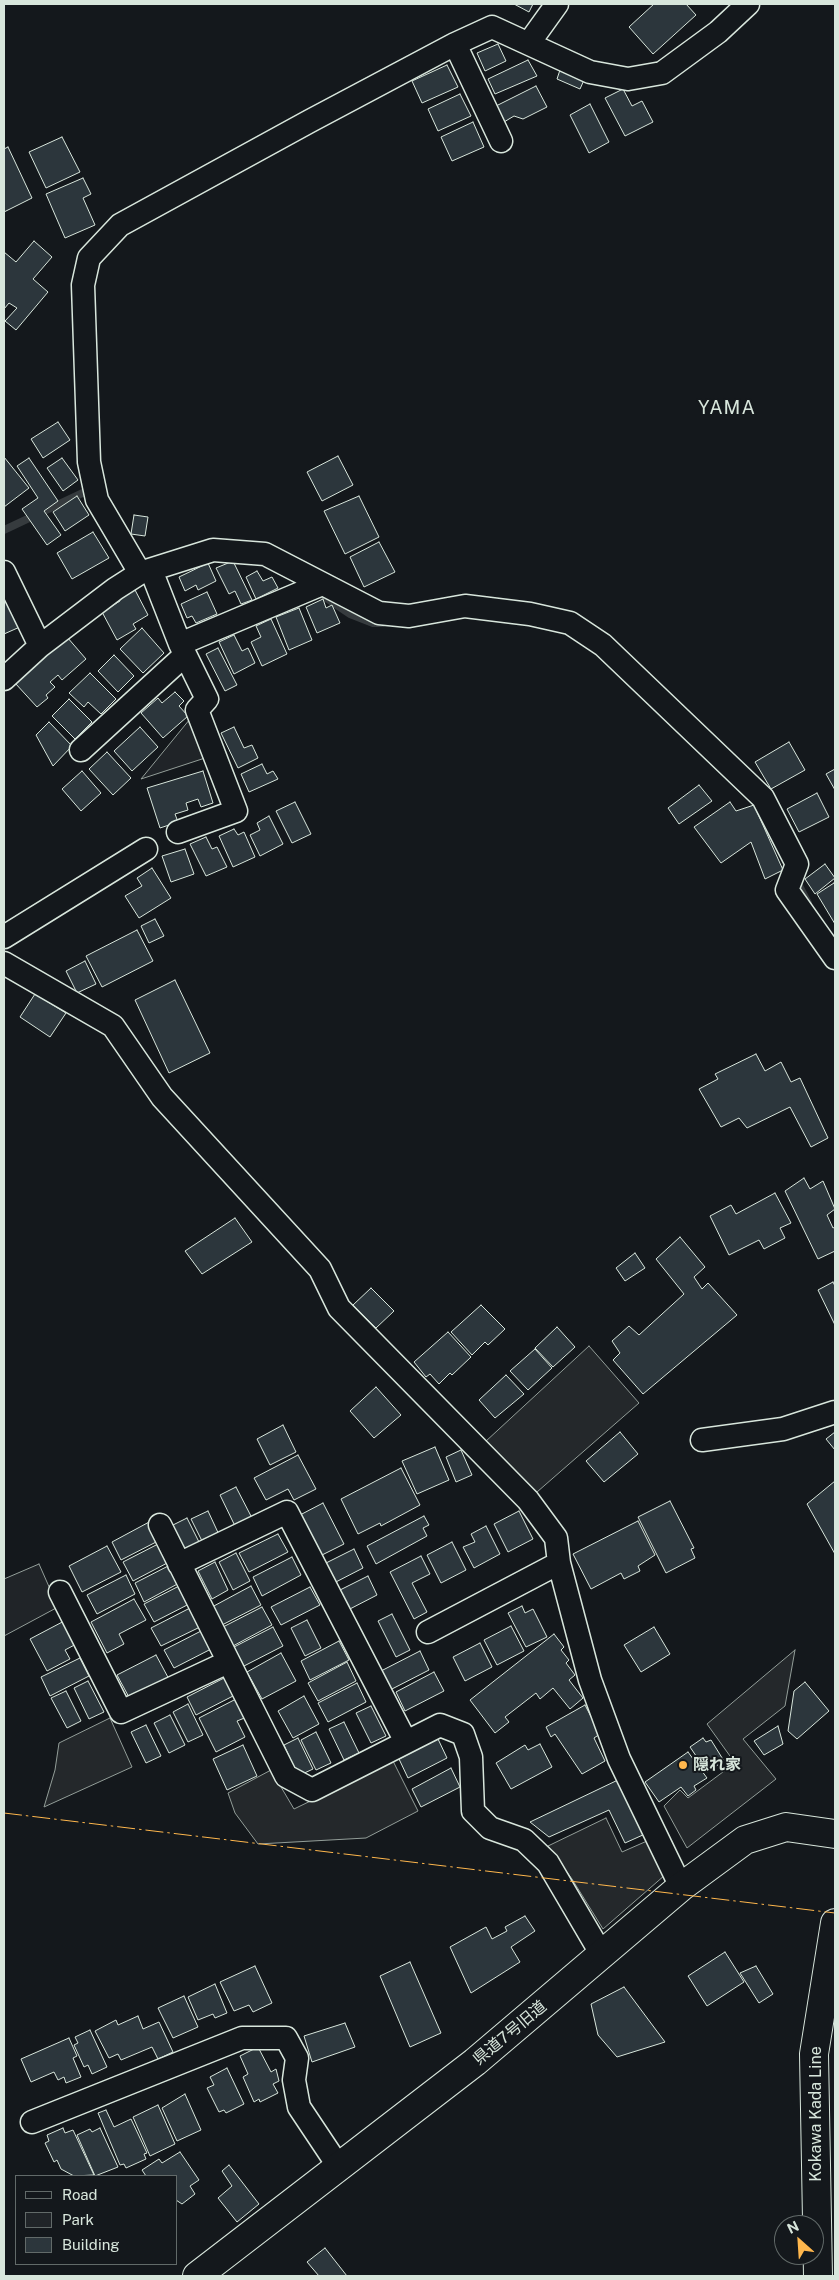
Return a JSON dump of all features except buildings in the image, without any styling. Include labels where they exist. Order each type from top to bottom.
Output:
[{"type":"street","points":[[529,43],[557,4]]},
{"type":"street","points":[[178,832],[236,811],[197,710],[207,699],[146,571],[97,500],[89,462],[83,285],[89,258],[120,225],[310,120],[455,44],[492,27],[590,72],[628,78],[662,73],[718,32],[748,4]]},
{"type":"street","points":[[455,44],[501,141]]},
{"type":"street","points":[[4,679],[40,646],[115,589],[146,571],[213,550],[265,554],[379,613],[409,616],[465,606],[530,614],[570,623],[603,645],[705,740],[763,798],[797,864],[787,890],[835,958]]},
{"type":"street","points":[[4,572],[40,646]]},
{"type":"street","points":[[81,750],[182,650],[322,584]]},
{"type":"street","points":[[4,937],[146,849]]},
{"type":"street","points":[[4,963],[113,1026],[162,1097],[320,1269],[339,1308],[528,1500],[556,1538],[559,1563],[590,1680],[619,1759],[681,1887]]},
{"type":"street","points":[[702,1440],[783,1429],[835,1412]]},
{"type":"street","points":[[179,1564],[287,1512],[406,1742]]},
{"type":"street","points":[[160,1525],[286,1776],[312,1790],[440,1725],[463,1734],[471,1757],[473,1811],[490,1828],[524,1840],[548,1863],[602,1955]]},
{"type":"street","points":[[428,1632],[559,1563]]},
{"type":"street","points":[[60,1592],[121,1712],[228,1662]]},
{"type":"street","name":"県道7号旧道","points":[[196,2276],[475,2062],[681,1887],[744,1840],[786,1828],[835,1834]]},
{"type":"street","name":"Kokawa Kada Line","points":[[818,2276],[814,2054],[835,1923]]},
{"type":"street","points":[[32,2122],[242,2038],[286,2038],[297,2058],[294,2080],[298,2107],[339,2167]]},
{"type":"green space","points":[[190,719],[205,758],[141,779]]},
{"type":"green space","points":[[39,1564],[58,1607],[4,1636],[4,1579]]},
{"type":"shaded area","points":[[589,1346],[639,1403],[537,1492],[485,1442]]},
{"type":"shaded area","points":[[795,1650],[785,1706],[743,1739],[776,1779],[687,1848],[664,1806],[680,1790],[688,1798],[735,1763],[707,1724]]},
{"type":"shaded area","points":[[110,1718],[132,1767],[44,1807],[55,1770],[59,1743]]},
{"type":"shaded area","points":[[393,1761],[418,1811],[366,1838],[258,1844],[235,1813],[228,1793],[271,1770],[294,1809]]},
{"type":"shaded area","points":[[606,1818],[622,1852],[647,1841],[665,1875],[603,1929],[572,1879],[548,1846]]},
{"type":"waterway","points":[[4,530],[91,489]]},
{"type":"waterway","points":[[319,593],[350,614],[373,623],[382,623]]},
{"type":"waterway","points":[[796,880],[808,903]]},
{"type":"power","points":[[4,1813],[835,1913]]},
{"type":"place","name":"隠れ家","points":[[683,1765]]},
{"type":"district","name":"YAMA","points":[[727,408]]}]
